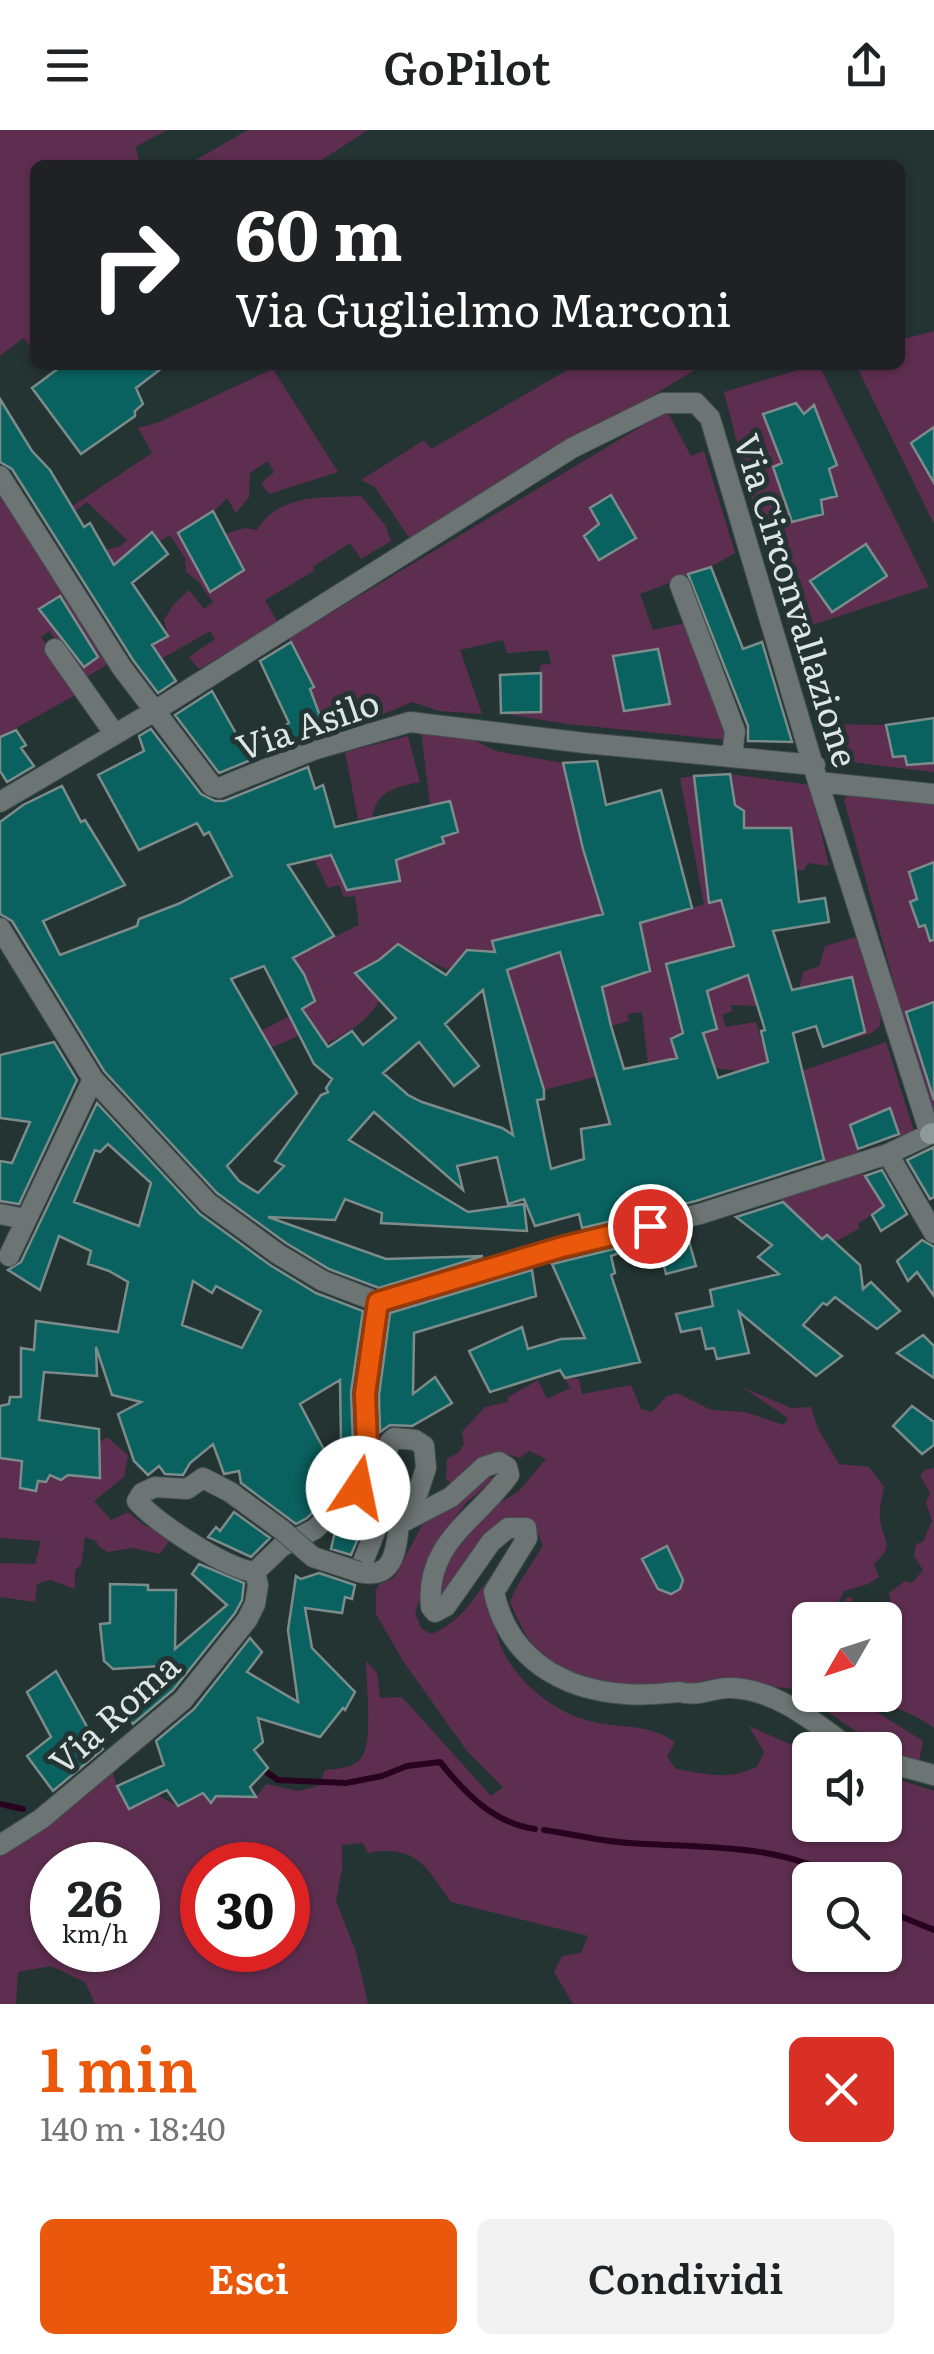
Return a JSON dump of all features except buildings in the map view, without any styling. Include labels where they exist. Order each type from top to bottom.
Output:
[{"type":"street","name":"Via Circonvallazione","points":[[153,712],[572,448],[663,403],[696,403],[710,418],[817,774],[932,1134]]},
{"type":"street","points":[[0,476],[153,712],[0,802]]},
{"type":"street","points":[[680,584],[735,731],[732,756]]},
{"type":"street","points":[[55,649],[114,734]]},
{"type":"street","name":"Via Asilo","points":[[153,712],[206,782],[219,788],[313,750],[410,722],[732,756],[934,794]]},
{"type":"street","points":[[0,928],[93,1079],[208,1203],[323,1281],[378,1302],[562,1247],[690,1218],[888,1154],[932,1134]]},
{"type":"street","points":[[9,1256],[93,1079]]},
{"type":"street","points":[[888,1154],[934,1233]]},
{"type":"street","points":[[0,1214],[25,1218]]},
{"type":"street","points":[[378,1302],[366,1381],[367,1443],[358,1488],[315,1529],[282,1547],[255,1572],[239,1570],[163,1526],[137,1501],[142,1493],[155,1487],[187,1489],[202,1478],[230,1492],[282,1530],[313,1557],[376,1574],[387,1570],[396,1555],[399,1524],[450,1496],[484,1467],[499,1462],[508,1467],[509,1475],[446,1542],[429,1592],[431,1607],[436,1612],[446,1606],[492,1542],[508,1528],[526,1528],[526,1538],[494,1592],[498,1609],[515,1638],[539,1667],[552,1676],[624,1694],[688,1694],[728,1688],[756,1692],[793,1708],[827,1732]]},
{"type":"street","points":[[358,1488],[376,1484],[394,1438],[414,1440],[424,1446],[426,1468],[418,1492],[384,1509],[359,1572]]},
{"type":"street","name":"Via Roma","points":[[0,1845],[41,1820],[183,1700],[247,1620],[255,1604],[255,1572]]},
{"type":"street","points":[[902,1767],[934,1775]]},
{"type":"shaded area","points":[[0,130],[167,130],[135,147],[139,160],[30,160],[30,346],[23,338],[0,356]]},
{"type":"shaded area","points":[[248,130],[368,130],[322,160],[196,160]]},
{"type":"shaded area","points":[[934,331],[934,524],[858,370],[905,370],[905,339]]},
{"type":"shaded area","points":[[274,370],[338,472],[269,494],[261,483],[274,472],[268,461],[250,473],[249,497],[236,513],[227,498],[214,511],[225,534],[245,528],[257,530],[277,509],[303,500],[361,496],[385,525],[391,541],[361,559],[350,543],[313,567],[314,571],[265,600],[278,623],[199,669],[189,657],[215,639],[210,631],[161,659],[152,645],[168,636],[164,620],[174,604],[189,590],[204,609],[213,602],[186,572],[185,558],[170,535],[159,542],[152,533],[119,571],[105,550],[127,540],[87,502],[60,522],[56,517],[152,453],[138,428]]},
{"type":"shaded area","points":[[567,370],[693,370],[412,542],[375,487],[361,480],[424,440],[431,449]]},
{"type":"shaded area","points":[[798,370],[821,370],[929,587],[790,632],[724,392]]},
{"type":"shaded area","points":[[667,411],[691,456],[704,451],[735,553],[711,567],[640,594],[653,630],[690,622],[727,740],[567,724],[501,713],[500,675],[540,673],[540,665],[551,664],[548,650],[507,653],[503,640],[460,650],[482,714],[439,711],[412,702],[327,738],[311,692],[314,687],[289,638]]},
{"type":"shaded area","points":[[0,488],[114,660],[84,679],[49,631],[41,637],[79,693],[0,737]]},
{"type":"shaded area","points":[[934,718],[934,772],[833,760],[823,724],[886,725]]},
{"type":"shaded area","points":[[421,731],[464,735],[496,751],[563,763],[603,914],[492,941],[501,972],[617,933],[613,956],[565,970],[595,1077],[544,1090],[512,984],[503,987],[477,950],[467,950],[453,971],[398,944],[377,1004],[359,1024],[326,1044],[312,1024],[294,1038],[272,1047],[261,1031],[290,1016],[286,949],[297,940],[306,951],[359,925],[355,896],[344,897],[339,885],[328,888],[314,859],[330,855],[347,890],[400,881],[393,848],[443,843],[442,837],[458,832],[449,802],[430,804]]},
{"type":"shaded area","points":[[408,736],[420,782],[388,792],[378,801],[372,818],[358,819],[345,752]]},
{"type":"shaded area","points":[[730,774],[810,785],[829,866],[808,863],[804,870],[766,873],[744,849],[744,811],[735,805]]},
{"type":"shaded area","points":[[694,776],[704,852],[712,853],[735,950],[751,972],[748,975],[757,1006],[731,1005],[732,1011],[722,1015],[726,1027],[756,1022],[770,1071],[761,1064],[738,1071],[715,1068],[703,1033],[717,1028],[707,991],[722,949],[666,964],[683,1033],[672,1040],[677,1058],[648,1064],[642,1012],[628,1014],[629,1021],[611,1026],[601,984],[650,971],[637,908],[666,916],[704,904],[680,778]]},
{"type":"shaded area","points":[[847,794],[934,799],[934,1112],[902,1013],[844,800]]},
{"type":"shaded area","points":[[856,937],[881,1013],[880,1026],[870,1034],[827,1046],[812,993],[797,998],[803,972],[819,966],[825,946]]},
{"type":"shaded area","points":[[886,1042],[914,1131],[900,1138],[890,1109],[850,1125],[860,1155],[826,1168],[802,1071]]},
{"type":"shaded area","points":[[861,1170],[884,1206],[858,1224],[860,1228],[835,1242],[827,1235],[822,1239],[776,1195]]},
{"type":"shaded area","points":[[565,1378],[579,1379],[582,1394],[631,1385],[641,1409],[652,1412],[666,1397],[677,1393],[711,1410],[745,1412],[784,1425],[788,1418],[742,1387],[791,1408],[811,1407],[818,1429],[839,1464],[869,1467],[884,1487],[880,1516],[886,1548],[874,1564],[879,1577],[844,1591],[838,1602],[792,1602],[792,1689],[707,1680],[672,1689],[567,1677],[531,1643],[510,1602],[543,1545],[533,1522],[520,1517],[483,1539],[440,1599],[441,1574],[461,1535],[483,1512],[518,1492],[546,1459],[529,1451],[520,1458],[497,1451],[477,1460],[455,1486],[446,1479],[447,1459],[464,1444],[462,1432],[485,1407],[508,1402],[508,1397],[538,1380],[547,1399],[570,1388]]},
{"type":"shaded area","points":[[107,1437],[128,1455],[124,1477],[94,1501],[111,1520],[128,1512],[144,1525],[172,1537],[160,1554],[133,1548],[108,1552],[85,1537],[81,1565],[75,1570],[75,1589],[50,1580],[37,1584],[35,1602],[0,1597],[0,1563],[35,1564],[41,1541],[0,1538],[0,1458],[22,1461],[20,1488],[36,1491],[38,1481],[46,1482],[50,1475],[61,1480],[68,1475],[100,1478],[99,1443]]},
{"type":"shaded area","points":[[934,1468],[934,1728],[902,1711],[902,1602],[891,1602],[889,1593],[905,1581],[912,1583],[923,1570],[914,1556],[916,1544],[923,1542],[932,1521],[926,1503],[930,1493],[920,1475]]},
{"type":"shaded area","points":[[496,1477],[466,1503],[441,1536],[415,1613],[421,1628],[431,1634],[444,1628],[463,1612],[504,1562],[495,1624],[507,1658],[530,1687],[561,1710],[578,1717],[665,1736],[675,1742],[667,1757],[676,1769],[726,1775],[757,1767],[764,1752],[749,1726],[792,1745],[792,1842],[902,1842],[902,1781],[934,1791],[934,2004],[573,2004],[554,1972],[562,1956],[581,1953],[588,1936],[451,1902],[418,1861],[398,1852],[368,1853],[363,1843],[342,1845],[336,1901],[356,1952],[368,2004],[95,2004],[85,1982],[64,1972],[160,1972],[160,1842],[30,1842],[30,1970],[18,1972],[16,2004],[0,2004],[0,1853],[112,1771],[117,1786],[157,1795],[178,1806],[203,1793],[212,1803],[220,1791],[227,1797],[256,1797],[266,1784],[298,1791],[319,1786],[325,1770],[355,1764],[362,1757],[368,1725],[366,1661],[377,1673],[380,1698],[402,1697],[491,1796],[503,1787],[467,1751],[403,1661],[376,1614],[379,1584],[394,1578],[427,1516],[485,1478]]},
{"type":"shaded area","points":[[828,1712],[877,1712],[923,1741],[919,1761],[902,1756],[902,1732],[857,1732]]},
{"type":"waterway","points":[[259,1767],[278,1780],[346,1783],[407,1766],[440,1762],[493,1813],[535,1829]]},
{"type":"waterway","points":[[0,1804],[23,1809]]},
{"type":"waterway","points":[[544,1830],[618,1842],[738,1849],[800,1862]]},
{"type":"waterway","points":[[902,1917],[934,1930]]},
{"type":"route","points":[[358,1488],[367,1443],[365,1394],[378,1302],[562,1247],[650,1226]]}]
